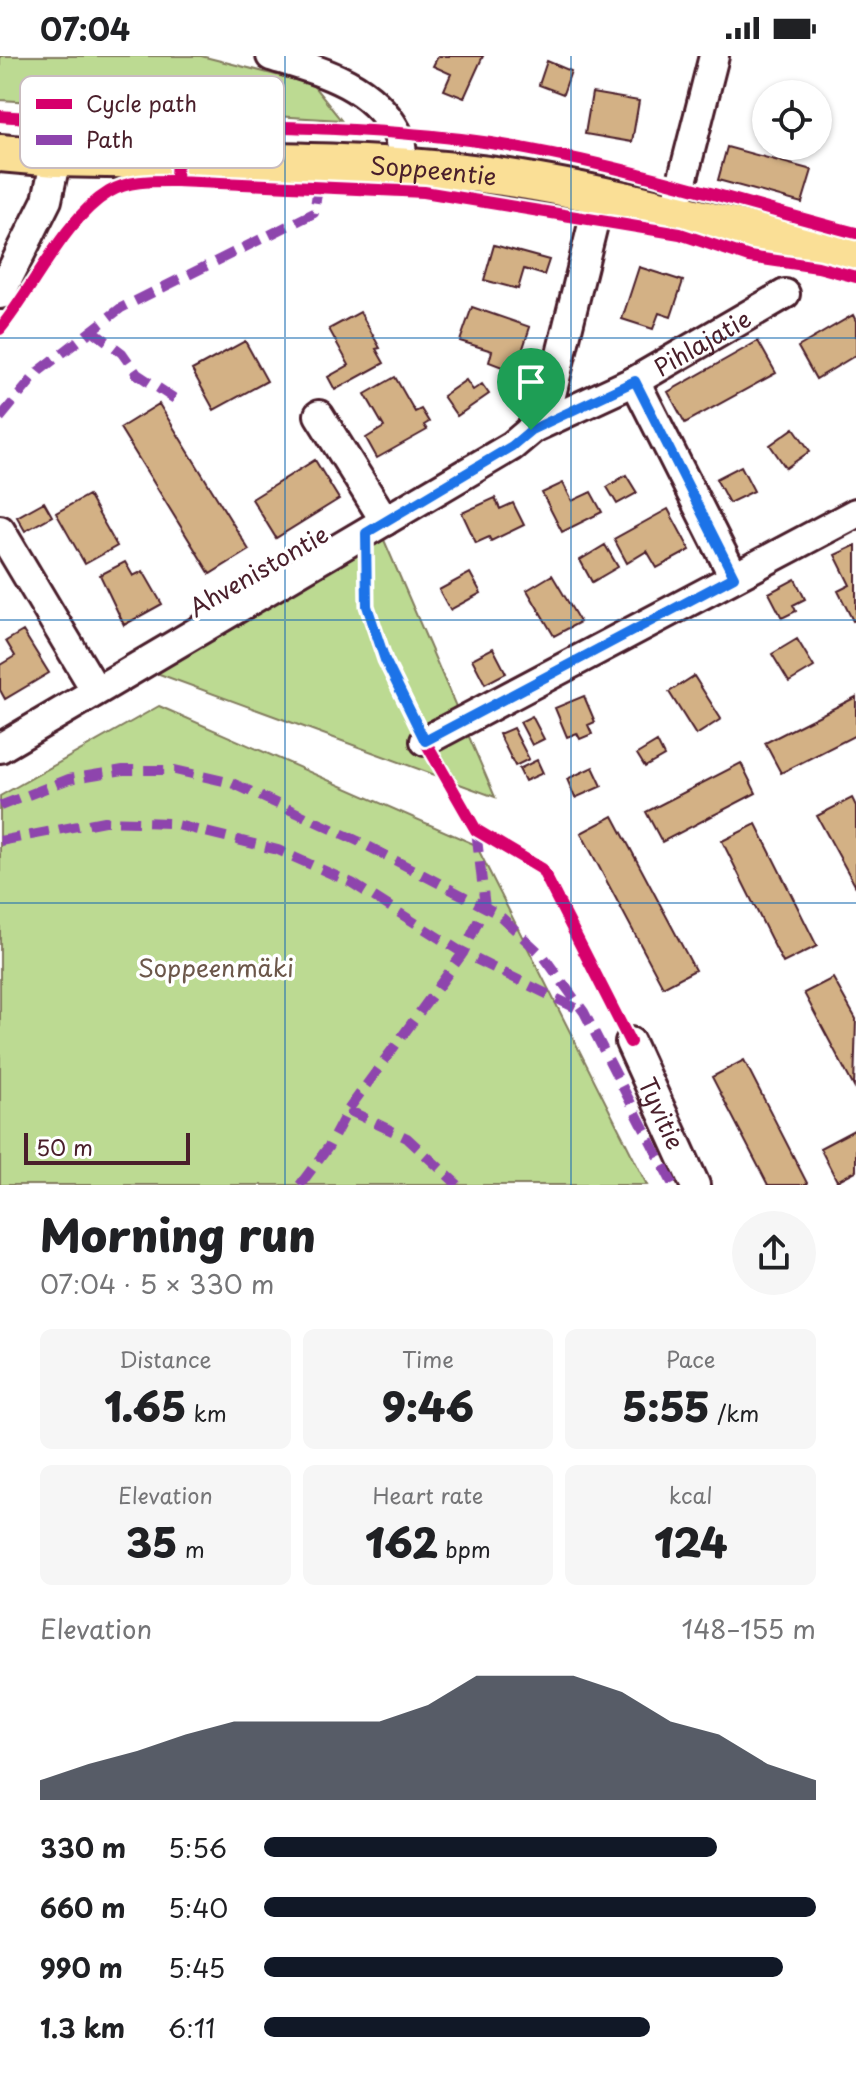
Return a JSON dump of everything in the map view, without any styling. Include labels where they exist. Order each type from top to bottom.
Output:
[{"type":"main road","name":"Soppeentie","points":[[0,153],[20,155]]},
{"type":"main road","name":"Soppeentie","points":[[284,165],[403,168],[502,177],[600,196],[856,258]]},
{"type":"street","points":[[271,56],[326,72],[371,96],[398,133],[403,168]]},
{"type":"street","points":[[674,213],[714,56]]},
{"type":"street","points":[[0,294],[47,200],[54,168]]},
{"type":"street","name":"Ahvenistontie","points":[[0,748],[95,689],[512,446],[531,430],[550,399],[562,360],[600,196]]},
{"type":"street","name":"Pihlajatie","points":[[531,430],[635,381],[785,294]]},
{"type":"street","points":[[635,381],[734,577]]},
{"type":"street","points":[[319,415],[385,521]]},
{"type":"street","points":[[425,741],[856,513]]},
{"type":"street","points":[[0,530],[95,689]]},
{"type":"street","name":"Tyvitie","points":[[630,1042],[695,1185]]},
{"type":"green space","points":[[0,56],[201,56],[280,76],[20,76],[20,101],[0,100]]},
{"type":"green space","points":[[284,77],[312,84],[341,120],[284,117]]},
{"type":"green space","points":[[381,533],[495,797],[151,671]]},
{"type":"green space","name":"Soppeenmäki","points":[[159,706],[476,845],[647,1185],[0,1185],[0,796]]},
{"type":"building","points":[[438,56],[483,56],[464,98],[444,90],[451,74],[433,66]]},
{"type":"building","points":[[547,61],[571,71],[563,94],[539,85]]},
{"type":"building","points":[[592,93],[639,101],[632,142],[585,134]]},
{"type":"building","points":[[727,147],[752,154],[752,160],[775,160],[812,170],[802,203],[718,180]]},
{"type":"building","points":[[494,245],[549,260],[544,275],[524,269],[518,289],[484,280]]},
{"type":"building","points":[[639,267],[683,281],[671,317],[659,313],[653,329],[622,319]]},
{"type":"building","points":[[472,307],[530,327],[515,372],[489,362],[492,351],[460,341]]},
{"type":"building","points":[[360,312],[380,348],[376,349],[384,363],[335,390],[328,377],[349,365],[329,329]]},
{"type":"building","points":[[853,315],[856,321],[856,355],[816,379],[798,347]]},
{"type":"building","points":[[245,341],[267,381],[214,410],[192,370]]},
{"type":"building","points":[[758,341],[776,373],[685,423],[668,392]]},
{"type":"building","points":[[395,377],[415,412],[421,409],[429,422],[424,425],[427,430],[377,458],[366,438],[384,427],[365,394]]},
{"type":"building","points":[[466,380],[473,390],[482,384],[489,394],[457,416],[443,396]]},
{"type":"building","points":[[159,404],[249,550],[210,574],[120,428]]},
{"type":"building","points":[[794,428],[810,451],[786,468],[770,445]]},
{"type":"building","points":[[315,460],[339,499],[276,538],[252,499]]},
{"type":"building","points":[[741,466],[754,491],[729,503],[716,479]]},
{"type":"building","points":[[626,475],[637,493],[617,504],[607,487]]},
{"type":"building","points":[[563,483],[572,501],[591,492],[602,512],[562,532],[542,493]]},
{"type":"building","points":[[88,495],[117,546],[85,564],[56,513]]},
{"type":"building","points":[[495,498],[500,509],[513,503],[524,525],[491,541],[489,537],[476,543],[462,513]]},
{"type":"building","points":[[44,502],[52,516],[25,531],[17,517]]},
{"type":"building","points":[[668,509],[690,550],[657,568],[647,551],[627,563],[614,539]]},
{"type":"building","points":[[605,545],[618,567],[592,582],[580,560]]},
{"type":"building","points":[[856,545],[856,620],[853,621],[838,591],[850,585],[835,555]]},
{"type":"building","points":[[125,562],[133,576],[143,571],[162,604],[124,625],[100,575]]},
{"type":"building","points":[[470,573],[481,593],[450,610],[439,590]]},
{"type":"building","points":[[552,575],[580,622],[554,636],[527,590]]},
{"type":"building","points":[[795,579],[805,599],[793,605],[796,611],[782,618],[769,593]]},
{"type":"building","points":[[23,631],[49,673],[5,699],[0,690],[0,665],[15,656],[6,641]]},
{"type":"building","points":[[797,639],[814,667],[789,682],[772,654]]},
{"type":"building","points":[[493,648],[506,673],[485,684],[472,659]]},
{"type":"building","points":[[694,676],[721,719],[696,735],[669,692]]},
{"type":"building","points":[[584,696],[595,722],[588,725],[592,734],[580,739],[577,733],[567,737],[555,708]]},
{"type":"building","points":[[856,697],[856,735],[781,773],[765,743]]},
{"type":"building","points":[[532,716],[544,739],[532,745],[520,722]]},
{"type":"building","points":[[513,728],[529,759],[515,766],[499,734]]},
{"type":"building","points":[[657,742],[664,756],[645,767],[637,754]]},
{"type":"building","points":[[537,760],[543,773],[525,781],[519,769]]},
{"type":"building","points":[[741,763],[756,793],[662,842],[646,812]]},
{"type":"building","points":[[593,767],[602,786],[575,798],[567,779]]},
{"type":"building","points":[[852,798],[856,806],[856,887],[817,816]]},
{"type":"building","points":[[613,816],[695,970],[663,987],[581,833]]},
{"type":"building","points":[[756,824],[817,946],[783,963],[722,841]]},
{"type":"building","points":[[833,978],[856,1019],[854,1087],[804,993]]},
{"type":"building","points":[[744,1060],[808,1185],[768,1185],[712,1077]]},
{"type":"building","points":[[856,1129],[856,1171],[837,1181],[820,1148]]},
{"type":"marked path","points":[[0,418],[39,371],[121,308],[314,213],[318,187]]},
{"type":"marked path","points":[[91,329],[122,353],[137,374],[181,403]]},
{"type":"marked path","points":[[0,806],[69,779],[123,770],[175,770],[232,783],[358,841],[498,914],[544,957],[584,1012],[673,1185]]},
{"type":"marked path","points":[[0,841],[104,821],[169,823],[278,850],[352,883],[463,953],[582,1011]]},
{"type":"marked path","points":[[300,1185],[329,1146],[348,1110],[463,953],[485,907],[476,830]]},
{"type":"marked path","points":[[348,1110],[407,1138],[458,1185]]},
{"type":"cycle path","points":[[0,116],[20,117]]},
{"type":"cycle path","points":[[284,127],[404,133],[511,146],[660,179],[856,233]]},
{"type":"cycle path","points":[[0,329],[64,236],[93,204],[125,185],[176,181],[176,168]]},
{"type":"cycle path","points":[[176,181],[424,192],[680,234],[749,257],[818,267],[856,277]]},
{"type":"cycle path","points":[[366,533],[367,606],[385,660],[425,741],[476,830],[542,869],[630,1042]]},
{"type":"route","points":[[635,381],[734,577],[425,741],[385,660],[367,606],[366,533],[512,446],[531,430],[635,381]]}]
